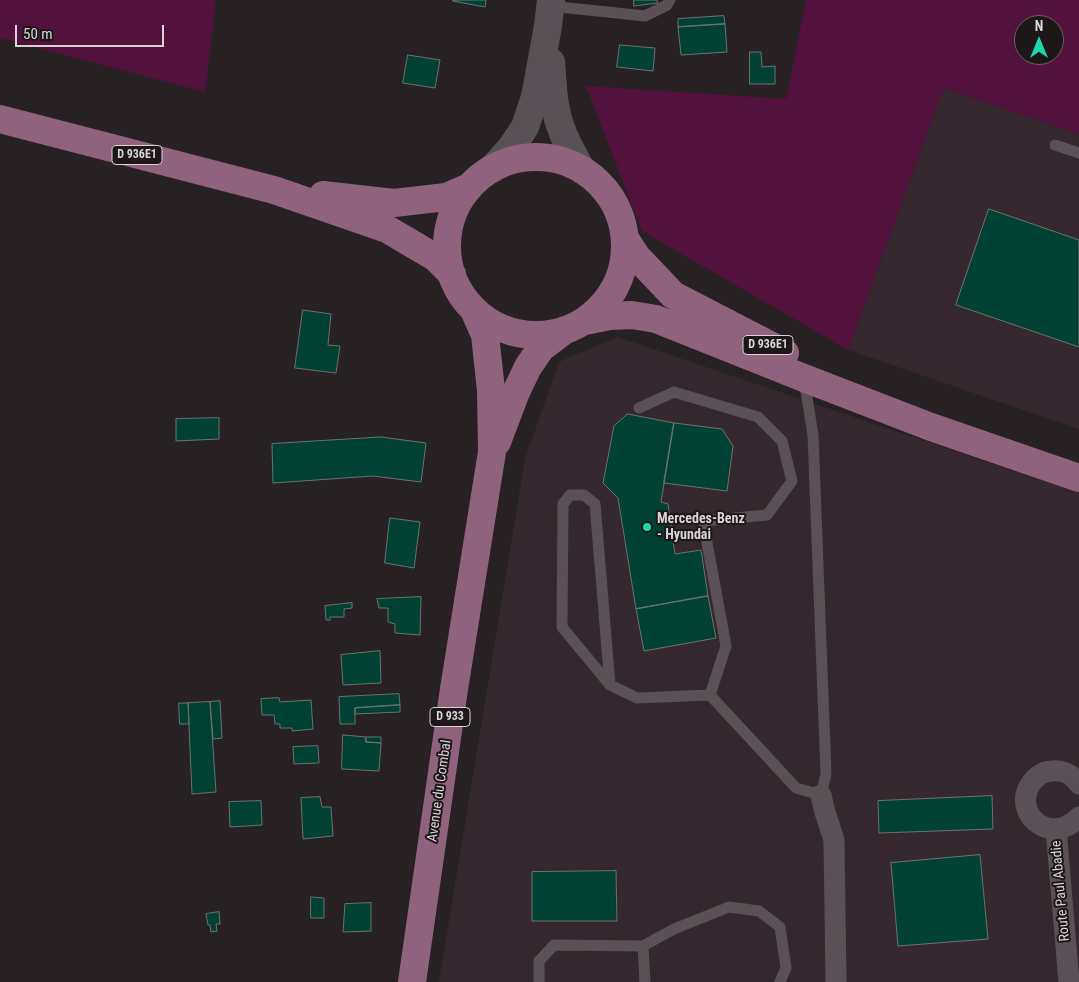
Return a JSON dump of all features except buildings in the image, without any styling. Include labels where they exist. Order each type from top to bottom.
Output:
[{"type":"main road","points":[[492,168],[514,160],[537,157],[561,160],[582,170],[604,188],[619,212],[626,240],[624,264],[616,286],[603,305],[575,326],[541,335],[516,333],[494,324],[474,310],[460,293],[452,274],[447,244],[453,214],[469,187],[492,168],[511,148],[525,126],[535,97],[550,11]]},
{"type":"main road","points":[[550,11],[554,99],[560,126],[582,170]]},
{"type":"main road","name":"D 936E1","points":[[0,120],[274,190],[387,229],[436,258],[452,274]]},
{"type":"main road","name":"D 936E1","points":[[274,190],[394,203],[446,197],[469,187]]},
{"type":"main road","name":"D 936E1","points":[[626,240],[637,257],[673,295],[779,350],[850,380],[1079,460]]},
{"type":"main road","name":"D 933","points":[[474,310],[486,335],[491,390],[492,452]]},
{"type":"main road","name":"D 936E1","points":[[575,326],[610,316],[632,315],[656,319],[932,427],[1079,478]]},
{"type":"main road","name":"D 933","points":[[492,452],[528,367],[541,348],[575,326]]},
{"type":"main road","name":"Avenue du Combal","points":[[412,982],[454,689],[492,452]]},
{"type":"street","points":[[1079,784],[1071,775],[1062,772],[1052,771],[1043,773],[1034,779],[1028,787],[1026,797],[1026,807],[1030,816],[1046,828],[1056,829],[1065,827],[1079,817]]},
{"type":"street","points":[[822,795],[824,810],[834,840],[836,982]]},
{"type":"street","name":"Route Paul Abadie","points":[[1056,829],[1069,982]]},
{"type":"lane","points":[[550,11],[645,16],[667,5],[670,0]]},
{"type":"lane","points":[[1055,145],[1079,153]]},
{"type":"lane","points":[[610,685],[595,504],[584,495],[570,495],[563,504],[562,627],[610,685],[637,698],[710,695],[796,788],[822,795],[826,774],[813,455],[804,378]]},
{"type":"lane","points":[[639,408],[674,392],[758,417],[782,440],[792,481],[767,515],[703,521],[726,646],[710,695]]},
{"type":"lane","points":[[538,982],[539,961],[554,945],[643,946],[674,929],[729,907],[759,911],[780,927],[786,968],[780,982]]},
{"type":"lane","points":[[643,946],[644,982]]},
{"type":"shaded area","points":[[0,0],[216,0],[205,92],[0,38]]},
{"type":"shaded area","points":[[806,0],[1079,0],[1079,134],[944,88],[848,350],[642,231],[586,86],[786,99]]},
{"type":"shaded area","points":[[944,88],[1079,134],[1079,429],[848,350]]},
{"type":"shaded area","points":[[617,337],[1079,493],[1079,982],[439,982],[525,459],[559,362]]},
{"type":"place","name":"Mercedes-Benz - Hyundai","points":[[647,527]]}]
